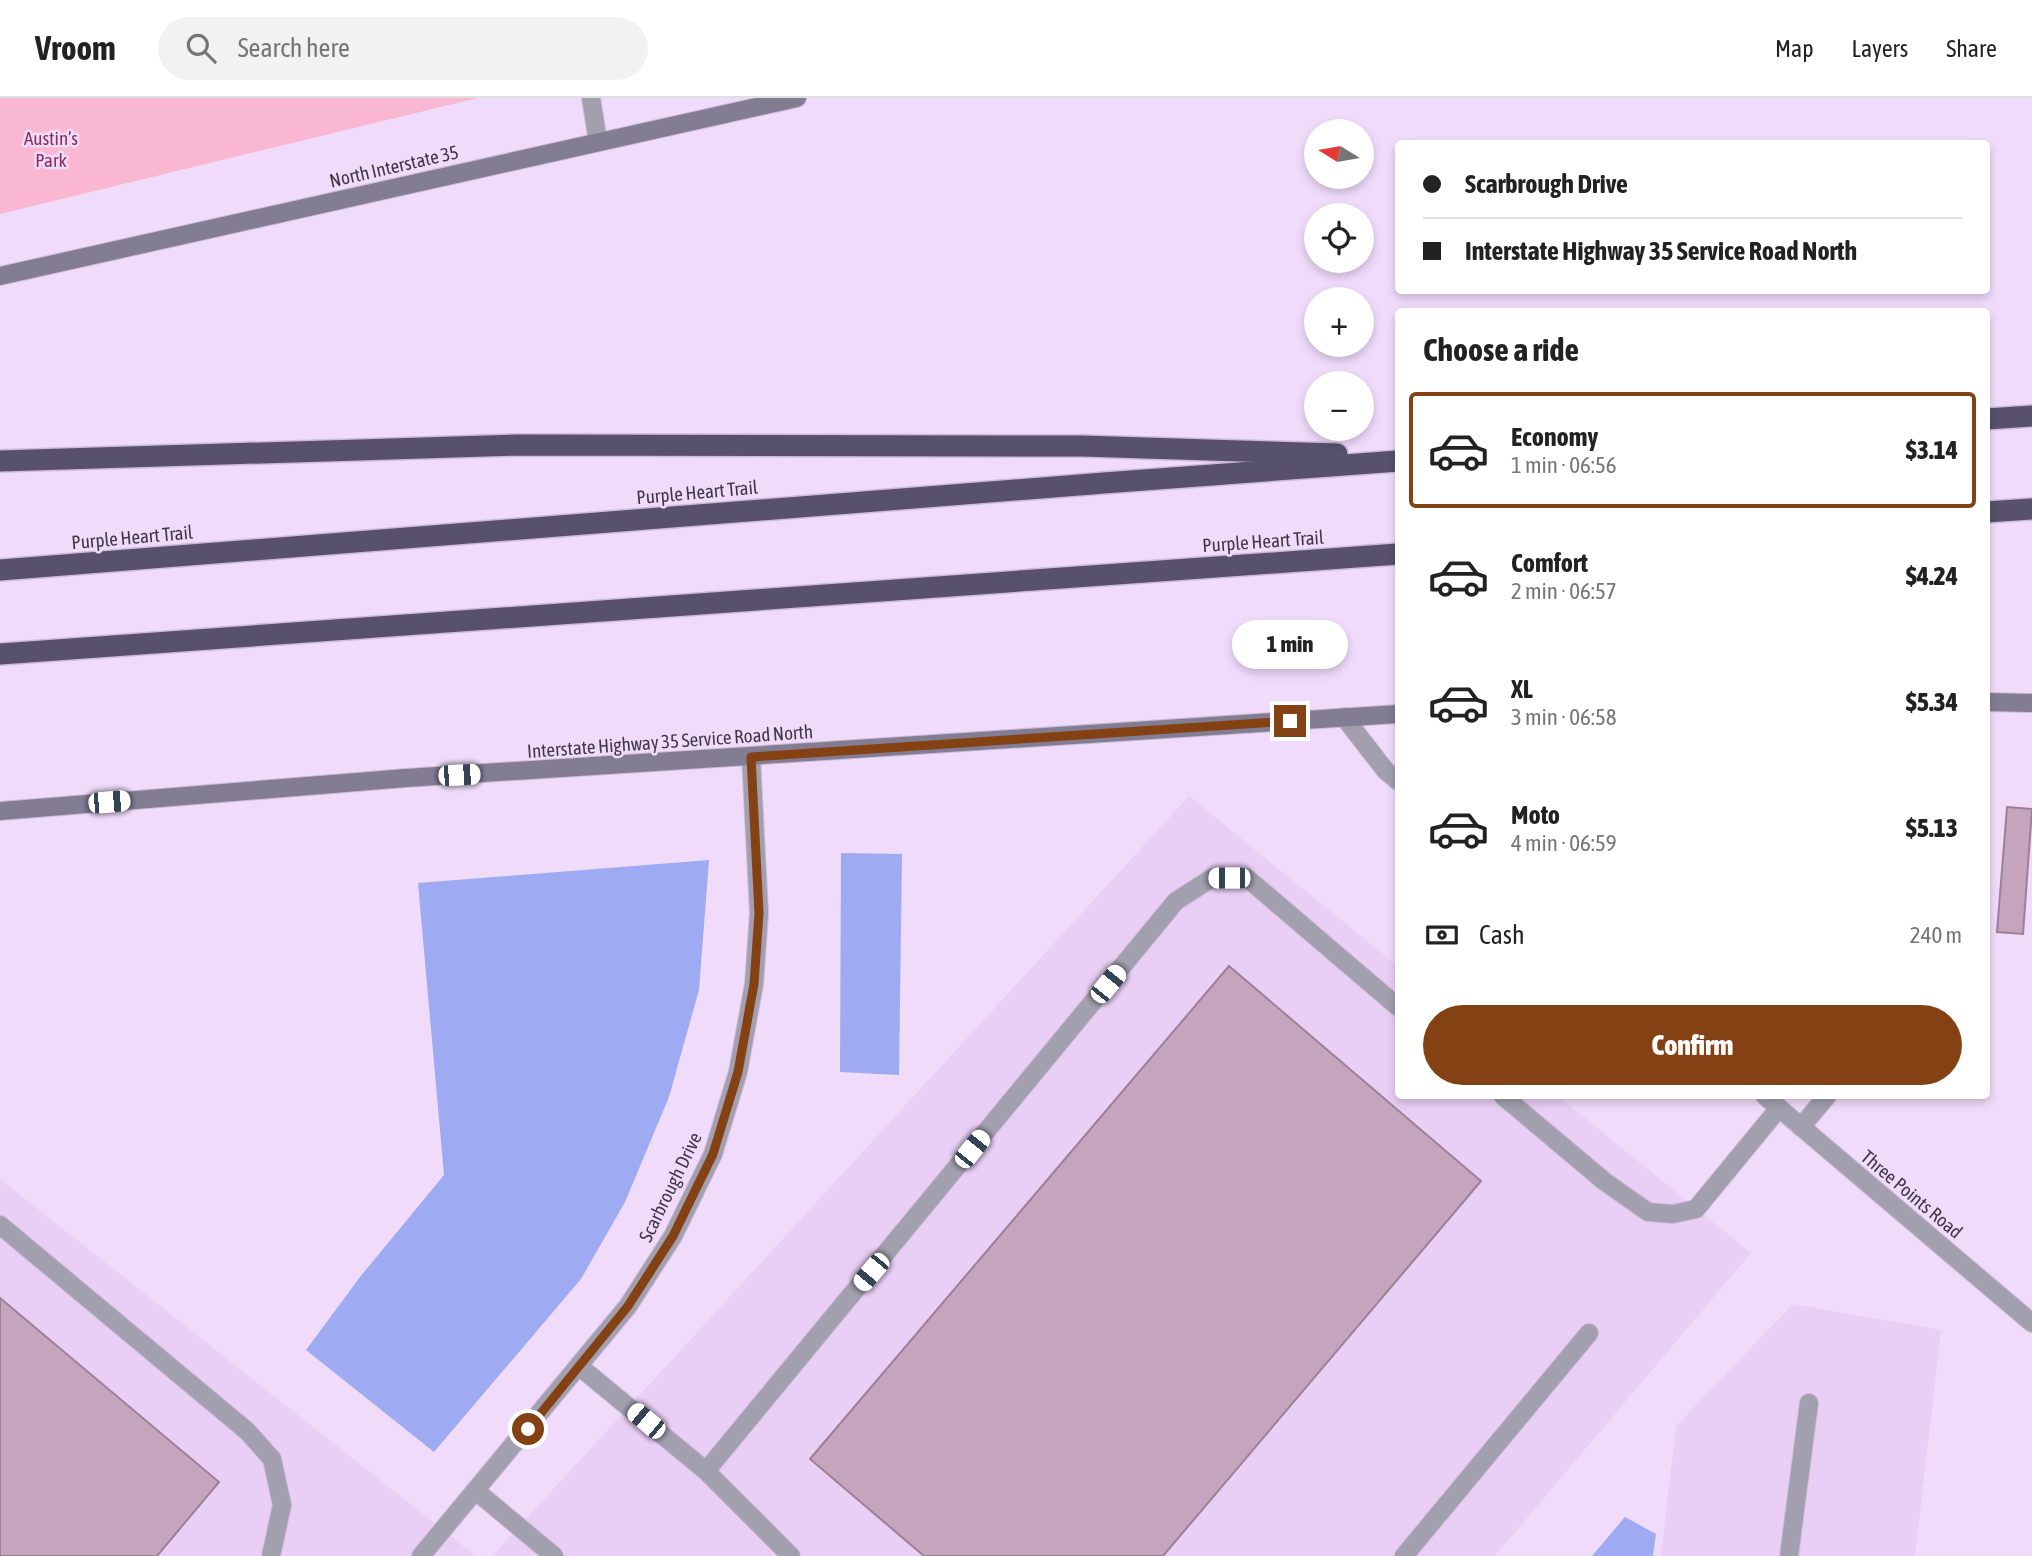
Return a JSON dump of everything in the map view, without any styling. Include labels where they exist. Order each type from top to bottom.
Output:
[{"type":"highway","points":[[1990,419],[2032,416]]},
{"type":"highway","points":[[0,461],[519,445],[1082,446],[1395,456]]},
{"type":"highway","name":"Purple Heart Trail","points":[[0,570],[1395,461]]},
{"type":"highway","points":[[1990,512],[2032,509]]},
{"type":"highway","name":"Purple Heart Trail","points":[[0,654],[1395,554]]},
{"type":"main road","name":"North Interstate 35","points":[[0,276],[797,98]]},
{"type":"main road","points":[[1990,702],[2032,703]]},
{"type":"main road","points":[[1344,717],[1395,714]]},
{"type":"main road","name":"Interstate Highway 35 Service Road North","points":[[0,811],[406,778],[1344,717]]},
{"type":"street","points":[[591,98],[598,142]]},
{"type":"street","points":[[1344,717],[1385,770],[1395,778]]},
{"type":"street","name":"Scarbrough Drive","points":[[421,1556],[628,1306],[673,1236],[713,1154],[738,1072],[754,984],[759,913],[751,757]]},
{"type":"street","points":[[706,1471],[1176,901],[1212,878],[1247,878],[1395,1004]]},
{"type":"street","points":[[1507,1099],[1615,1189],[1648,1212],[1673,1214],[1696,1209],[1779,1108]]},
{"type":"street","name":"Three Points Road","points":[[1768,1099],[2032,1323]]},
{"type":"street","points":[[1801,1127],[1824,1099]]},
{"type":"street","points":[[0,1225],[247,1431],[272,1459],[282,1504],[271,1556]]},
{"type":"street","points":[[1404,1556],[1589,1333]]},
{"type":"street","points":[[580,1367],[706,1471],[791,1556]]},
{"type":"street","points":[[1789,1556],[1809,1402]]},
{"type":"street","points":[[476,1491],[554,1556]]},
{"type":"shaded area","points":[[1189,796],[1395,964],[1395,1099],[1562,1099],[1751,1253],[1495,1556],[492,1556]]},
{"type":"shaded area","points":[[0,1179],[476,1556],[0,1556]]},
{"type":"shaded area","points":[[1793,1304],[1941,1330],[1915,1556],[1661,1556],[1676,1426]]},
{"type":"green space","name":"Austin’s Park","points":[[0,98],[478,98],[0,214]]},
{"type":"water","points":[[841,853],[902,854],[899,1075],[840,1072]]},
{"type":"water","points":[[709,860],[699,990],[669,1097],[625,1202],[581,1279],[434,1452],[306,1350],[360,1277],[444,1175],[418,883]]},
{"type":"water","points":[[1625,1517],[1656,1534],[1653,1556],[1592,1556]]},
{"type":"building","points":[[2007,807],[2032,809],[2023,934],[1997,932]]},
{"type":"building","points":[[1229,966],[1481,1181],[1163,1556],[924,1556],[810,1459]]},
{"type":"building","points":[[0,1298],[219,1482],[157,1556],[0,1556]]},
{"type":"route","points":[[528,1429],[628,1306],[673,1236],[713,1154],[738,1072],[754,984],[759,913],[751,757],[1290,721]]}]
